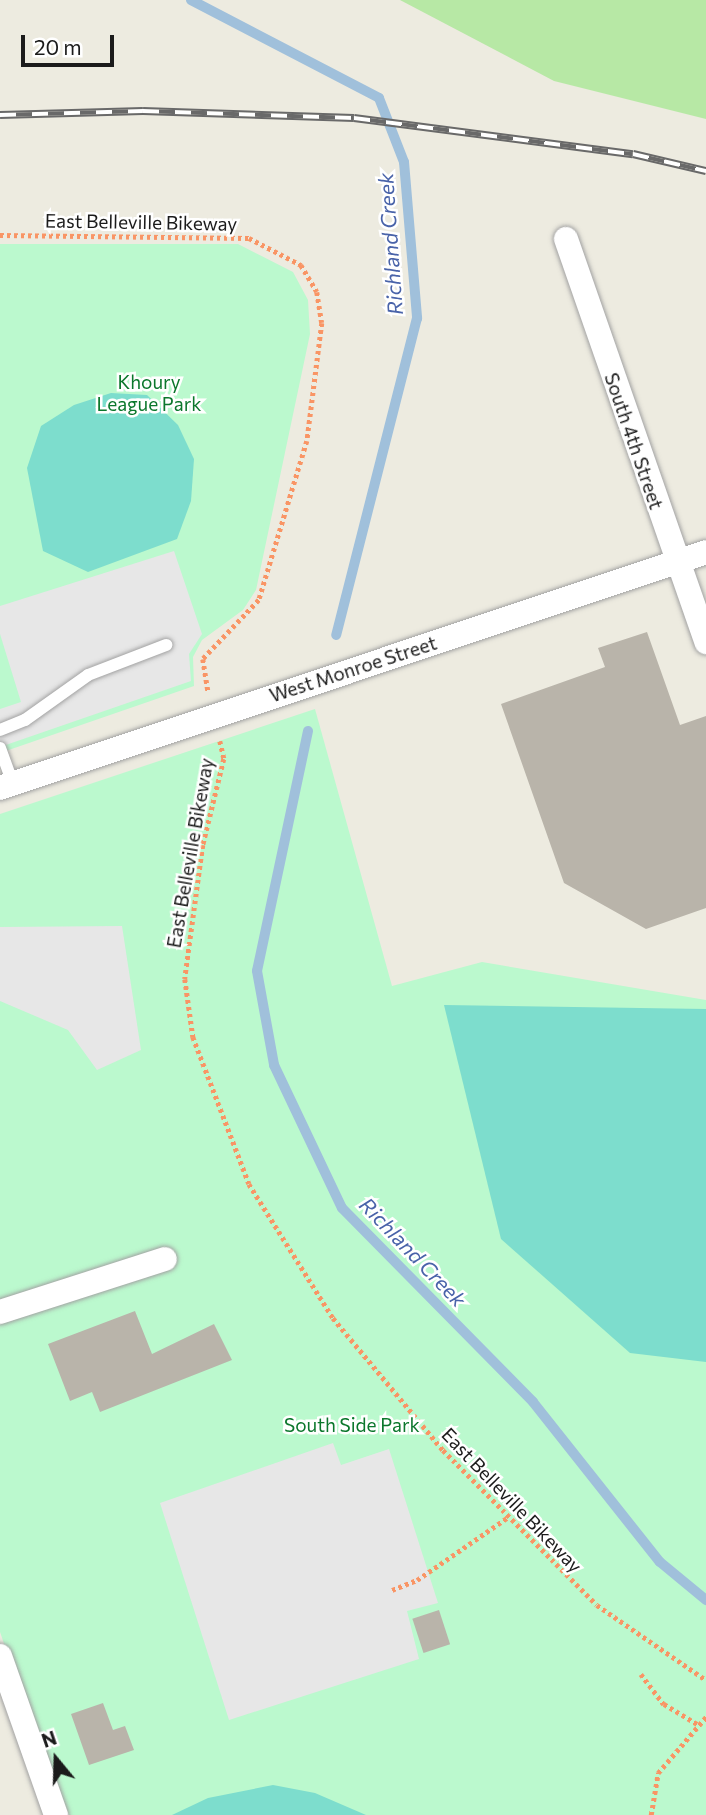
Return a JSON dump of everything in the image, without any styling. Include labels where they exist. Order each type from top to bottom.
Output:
[{"type":"street","name":"South 4th Street","points":[[566,239],[675,562],[706,642]]},
{"type":"street","name":"West Monroe Street","points":[[7,786],[706,552]]},
{"type":"street","points":[[0,1312],[165,1259]]},
{"type":"street","points":[[0,1656],[56,1815]]},
{"type":"lane","points":[[0,730],[25,720],[88,675],[166,645]]},
{"type":"lane","points":[[0,748],[7,786]]},
{"type":"path","name":"East Belleville Bikeway","points":[[0,235],[249,238],[301,265],[317,292],[322,323],[307,441],[259,600],[203,659],[224,759],[203,845],[185,979],[209,1086],[249,1184],[295,1265],[379,1376],[507,1518],[597,1605],[706,1680]]},
{"type":"path","points":[[392,1590],[417,1580],[507,1518]]},
{"type":"path","points":[[641,1674],[664,1704],[699,1725]]},
{"type":"path","points":[[651,1815],[657,1773],[706,1717]]},
{"type":"green space","points":[[400,0],[706,0],[706,119],[554,81]]},
{"type":"green space","name":"Khoury League Park","points":[[0,244],[238,244],[293,272],[308,300],[310,334],[256,590],[243,610],[202,640],[193,657],[194,686],[0,753]]},
{"type":"green space","name":"South Side Park","points":[[315,709],[392,986],[482,962],[706,1000],[706,1815],[63,1815],[0,1632],[0,814]]},
{"type":"shaded area","points":[[111,393],[147,395],[178,425],[194,459],[191,501],[177,539],[88,572],[43,551],[27,468],[41,426],[74,405]]},
{"type":"shaded area","points":[[174,551],[202,634],[189,654],[191,681],[0,747],[0,709],[21,702],[0,634],[0,606]]},
{"type":"shaded area","points":[[122,926],[141,1050],[97,1070],[68,1030],[0,1001],[0,927]]},
{"type":"shaded area","points":[[444,1005],[706,1009],[706,1362],[630,1353],[501,1239]]},
{"type":"shaded area","points":[[333,1443],[341,1465],[389,1449],[438,1603],[407,1611],[419,1659],[229,1720],[160,1503]]},
{"type":"shaded area","points":[[273,1785],[315,1793],[366,1815],[172,1815],[208,1798]]},
{"type":"building","points":[[647,632],[680,725],[706,716],[706,908],[646,929],[564,883],[501,704],[605,667],[598,648]]},
{"type":"building","points":[[135,1311],[152,1354],[214,1324],[232,1360],[100,1412],[92,1392],[70,1401],[48,1344]]},
{"type":"building","points":[[439,1610],[450,1644],[423,1653],[412,1619]]},
{"type":"building","points":[[103,1703],[113,1730],[125,1726],[134,1750],[89,1765],[71,1714]]},
{"type":"waterway","name":"Richland Creek","points":[[191,0],[379,98],[404,162],[417,318],[336,635]]},
{"type":"waterway","name":"Richland Creek","points":[[308,731],[257,971],[274,1065],[342,1208],[533,1402],[660,1562],[706,1600]]},
{"type":"railway","points":[[0,115],[143,111],[354,118],[633,154],[706,171]]}]
